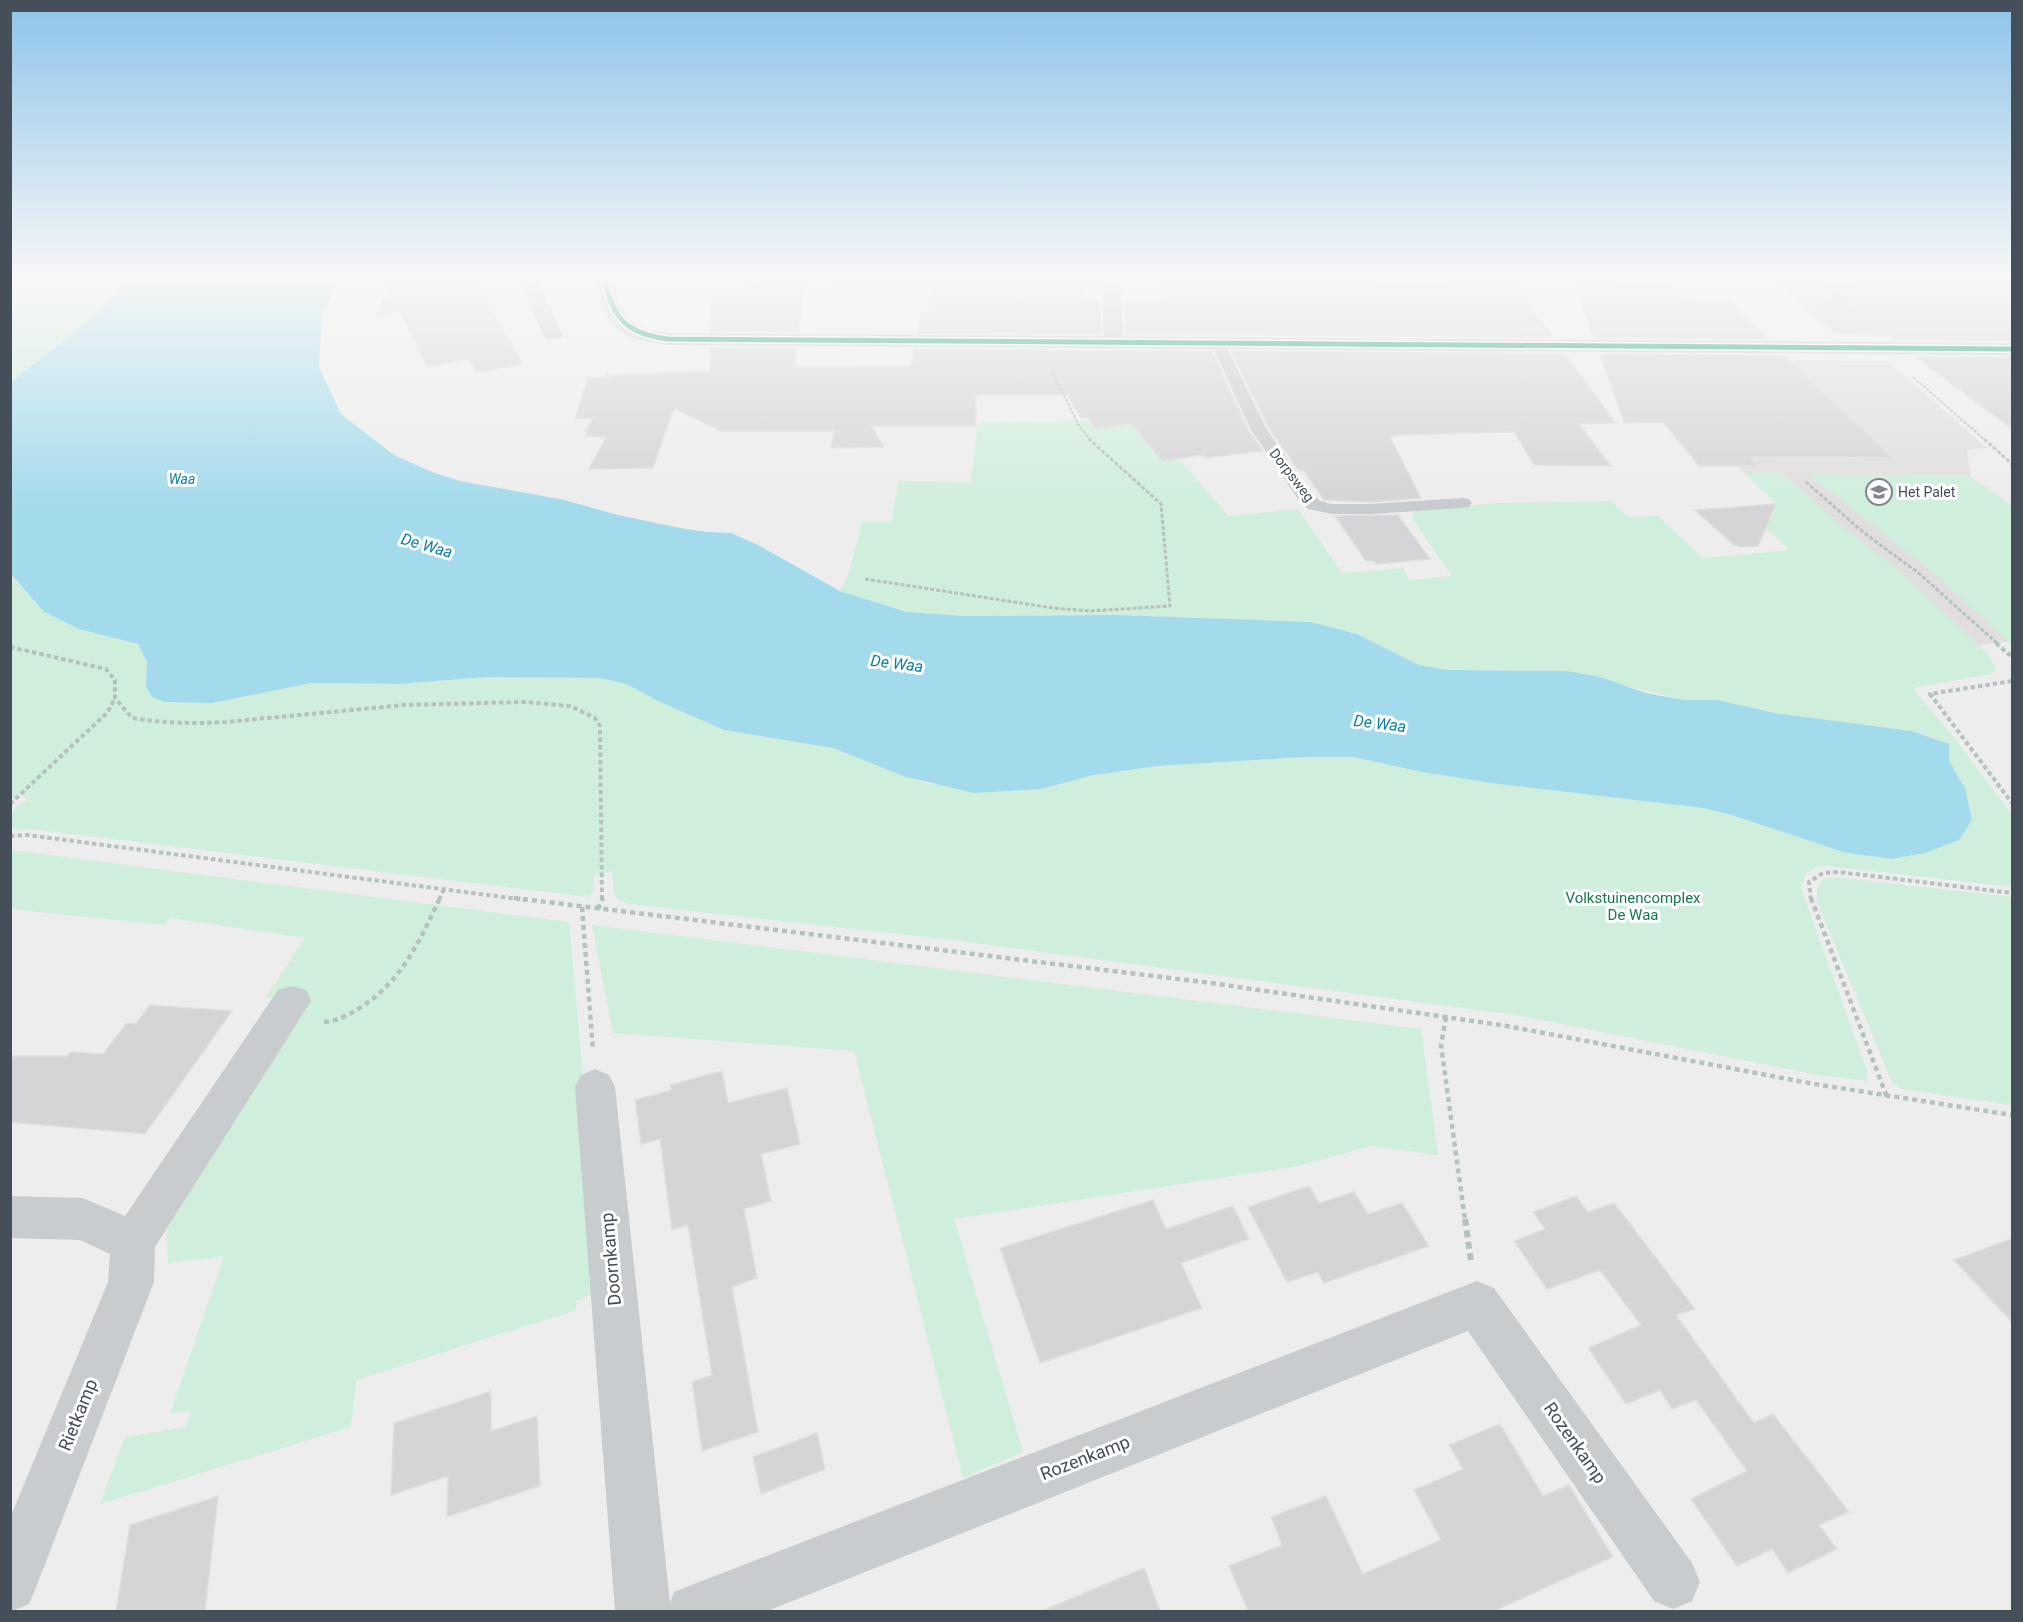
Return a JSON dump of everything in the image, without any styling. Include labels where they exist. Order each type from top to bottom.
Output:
[{"type":"street","points":[[10,1217],[83,1219],[133,1242],[284,1014]]},
{"type":"street","name":"Doornkamp","points":[[595,1087],[643,1611]]},
{"type":"street","name":"Rietkamp","points":[[10,1585],[131,1282],[133,1242]]},
{"type":"street","name":"Rozenkamp","points":[[694,1611],[1477,1304],[1673,1582]]},
{"type":"lane","name":"Dorpsweg","points":[[1222,353],[1258,430],[1304,495],[1314,505],[1332,509],[1360,510],[1463,503]]},
{"type":"path","points":[[865,579],[1053,608],[1090,611],[1170,606],[1161,504],[1092,443],[1078,423],[1044,353]]},
{"type":"path","points":[[1886,353],[2013,464]]},
{"type":"path","points":[[1806,482],[1863,532],[1921,575],[2013,657]]},
{"type":"path","points":[[10,647],[106,669],[115,680],[115,698],[108,712],[16,801],[10,804]]},
{"type":"path","points":[[2013,681],[1930,694],[2013,803]]},
{"type":"path","points":[[115,698],[132,718],[191,724],[322,711],[516,700],[578,710],[594,717],[600,726],[603,898],[598,909]]},
{"type":"path","points":[[10,836],[27,835],[582,907],[1199,982],[1582,1039],[1887,1096],[2013,1115]]},
{"type":"path","points":[[1887,1096],[1811,902],[1809,882],[1823,873],[1839,872],[2013,892]]},
{"type":"path","points":[[284,1014],[335,1022],[375,1001],[405,969],[444,889]]},
{"type":"path","points":[[582,907],[595,1087]]},
{"type":"path","points":[[1446,1017],[1441,1045],[1477,1304]]},
{"type":"shaded area","name":"Het Palet","points":[[1656,360],[1887,361],[1987,448],[1967,450],[1971,477],[2012,506],[2012,641],[1954,649],[1745,474],[1675,391]]},
{"type":"green space","points":[[11,353],[48,353],[11,382]]},
{"type":"green space","name":"Volkstuinencomplex De Waa","points":[[1139,413],[1229,516],[1298,509],[1342,573],[1403,568],[1409,580],[1452,576],[1411,517],[1415,511],[1495,503],[1611,501],[1628,517],[1658,516],[1703,558],[1790,550],[1744,508],[1777,504],[1745,474],[1781,473],[1844,528],[1904,575],[1988,654],[1997,670],[1991,674],[1917,687],[1914,690],[1956,740],[2012,815],[2012,887],[1829,866],[1817,867],[1806,873],[1801,888],[1868,1073],[1867,1081],[1819,1075],[1516,1015],[944,939],[629,904],[616,896],[612,871],[594,876],[593,892],[589,897],[39,830],[11,829],[11,811],[28,799],[20,794],[11,799],[10,574],[44,612],[79,629],[138,644],[147,662],[146,687],[213,703],[311,683],[399,684],[487,677],[600,678],[626,684],[724,730],[833,748],[929,784],[1041,789],[1094,775],[1158,766],[1305,757],[1354,757],[1422,772],[1491,783],[1703,808],[1732,815],[1846,853],[1892,859],[1925,853],[1965,788],[1949,761],[1949,744],[1912,731],[1775,713],[1718,700],[1684,700],[1566,671],[1448,670],[1419,665],[1357,634],[1311,622],[1117,615],[965,616],[908,612],[840,591],[849,572],[862,522],[892,522],[898,481],[971,482],[978,422],[1084,421]]},
{"type":"green space","points":[[1808,474],[1967,475],[2012,506],[2012,645],[1934,573]]},
{"type":"green space","points":[[10,850],[569,922],[584,1086],[596,1293],[576,1301],[576,1310],[356,1380],[351,1427],[100,1504],[125,1437],[186,1427],[191,1411],[170,1414],[224,1256],[168,1263],[167,1231],[171,1219],[308,999],[266,997],[305,938],[171,918],[164,925],[11,909]]},
{"type":"green space","points":[[1835,877],[2012,897],[2012,1105],[1902,1089],[1892,1082],[1817,902],[1817,888],[1823,879]]},
{"type":"green space","points":[[592,925],[1421,1029],[1438,1155],[1371,1146],[1298,1166],[954,1219],[1023,1452],[963,1478],[854,1051],[613,1033]]},
{"type":"water","name":"Waa","points":[[48,353],[320,353],[319,368],[341,414],[394,455],[432,472],[460,481],[560,499],[618,515],[680,528],[731,533],[758,545],[840,591],[907,612],[965,616],[1117,615],[1311,622],[1357,634],[1419,665],[1448,670],[1566,671],[1600,677],[1646,693],[1684,700],[1718,700],[1775,713],[1912,731],[1949,744],[1949,761],[1965,788],[1972,820],[1959,840],[1925,853],[1892,859],[1846,853],[1732,815],[1703,808],[1491,783],[1422,772],[1354,757],[1305,757],[1158,766],[1094,775],[1041,789],[974,793],[906,777],[833,748],[724,730],[626,684],[600,678],[487,677],[399,684],[311,683],[213,703],[165,702],[152,697],[146,687],[147,662],[138,644],[79,629],[44,612],[11,574],[11,382]]},
{"type":"building","points":[[420,353],[517,353],[523,364],[476,373],[469,359],[427,367]]},
{"type":"building","points":[[710,353],[797,353],[795,367],[911,366],[913,353],[1213,353],[1249,431],[1263,451],[1206,458],[1204,455],[1162,461],[1132,424],[1096,429],[1087,417],[1081,418],[1067,395],[976,395],[976,426],[871,426],[884,447],[831,448],[834,431],[721,431],[674,408],[653,468],[589,469],[606,437],[585,436],[587,432],[584,432],[594,418],[575,419],[588,378],[610,377],[606,375],[710,371]]},
{"type":"building","points":[[1232,353],[1565,354],[1616,423],[1579,424],[1611,466],[1534,465],[1514,432],[1390,437],[1421,498],[1371,502],[1324,500],[1304,471],[1299,471],[1269,429]]},
{"type":"building","points":[[1600,354],[1786,356],[1893,458],[1750,457],[1758,466],[1699,466],[1663,422],[1624,423]]},
{"type":"building","points":[[1916,357],[2013,357],[2013,430]]},
{"type":"building","points":[[1776,504],[1758,546],[1734,545],[1695,510]]},
{"type":"building","points":[[1398,515],[1430,559],[1376,564],[1374,561],[1366,561],[1335,516]]},
{"type":"building","points":[[150,1005],[232,1011],[145,1134],[10,1122],[10,1056],[67,1056],[70,1052],[103,1054],[127,1023],[136,1024]]},
{"type":"building","points":[[722,1071],[728,1103],[787,1088],[800,1144],[761,1154],[771,1201],[744,1209],[757,1278],[732,1287],[758,1432],[702,1451],[692,1382],[712,1375],[688,1225],[672,1230],[660,1139],[641,1144],[635,1100],[672,1090],[670,1085]]},
{"type":"building","points":[[1309,1186],[1319,1203],[1354,1192],[1368,1214],[1402,1203],[1429,1246],[1324,1283],[1318,1272],[1287,1282],[1248,1207]]},
{"type":"building","points":[[1576,1196],[1588,1212],[1614,1203],[1695,1309],[1676,1315],[1754,1423],[1773,1414],[1849,1512],[1819,1525],[1837,1549],[1788,1573],[1772,1549],[1737,1566],[1691,1499],[1747,1471],[1696,1400],[1672,1409],[1660,1390],[1626,1404],[1588,1348],[1641,1325],[1600,1270],[1547,1289],[1514,1241],[1545,1229],[1533,1212]]},
{"type":"building","points":[[1153,1200],[1166,1229],[1233,1206],[1249,1239],[1181,1263],[1202,1308],[1040,1363],[1000,1248]]},
{"type":"building","points":[[2013,1238],[2013,1323],[1954,1260]]},
{"type":"building","points":[[491,1391],[491,1431],[537,1416],[540,1486],[447,1517],[448,1476],[391,1495],[394,1423]]},
{"type":"building","points":[[1500,1424],[1543,1496],[1569,1485],[1613,1557],[1494,1611],[1248,1611],[1229,1566],[1282,1545],[1271,1517],[1326,1496],[1363,1574],[1441,1540],[1414,1490],[1463,1469],[1449,1445]]},
{"type":"building","points":[[817,1433],[825,1469],[761,1494],[753,1457]]},
{"type":"building","points":[[218,1496],[205,1611],[116,1611],[130,1525]]},
{"type":"building","points":[[1144,1568],[1160,1611],[1042,1611]]},
{"type":"place","name":"Het Palet","points":[[1879,492]]},
{"type":"water label","name":"De Waa","points":[[427,545]]},
{"type":"water label","name":"De Waa","points":[[897,663]]},
{"type":"water label","name":"De Waa","points":[[1380,723]]}]
